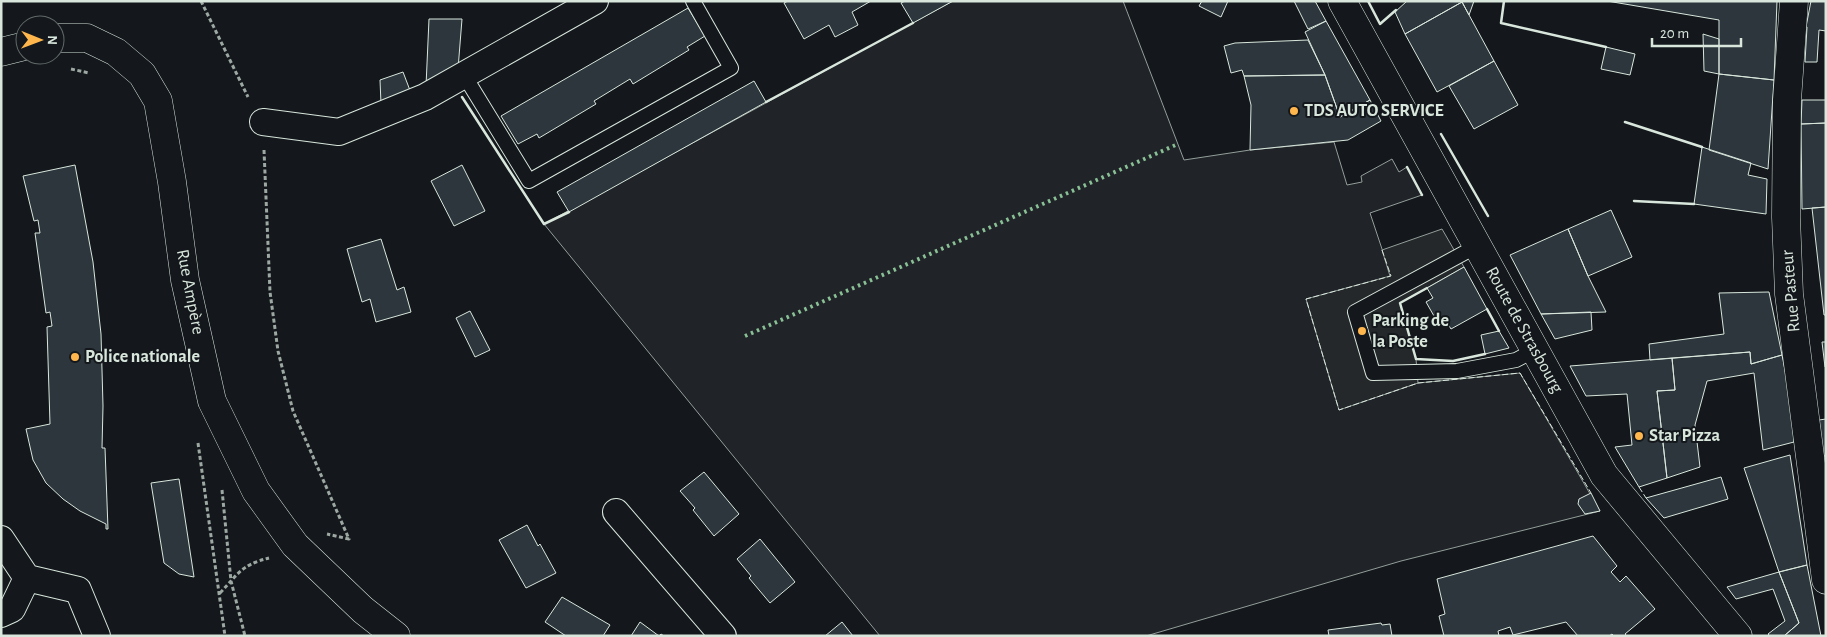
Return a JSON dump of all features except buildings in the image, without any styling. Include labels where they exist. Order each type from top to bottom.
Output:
[{"type":"street","points":[[263,122],[339,132],[425,97],[595,1]]},
{"type":"street","name":"Route de Strasbourg","points":[[1342,1],[1604,475],[1738,636]]},
{"type":"street","name":"Rue Pasteur","points":[[1794,1],[1786,100],[1786,217],[1789,284],[1822,525],[1826,580]]},
{"type":"street","name":"Rue Ampère","points":[[65,38],[87,38],[116,52],[142,74],[158,101],[172,182],[185,280],[212,401],[256,492],[295,545],[363,610],[396,636]]},
{"type":"street","points":[[1,52],[15,48]]},
{"type":"street","points":[[616,512],[723,636]]},
{"type":"street","points":[[1,540],[27,578],[78,590],[97,636]]},
{"type":"street","points":[[1,614],[12,610],[27,578]]},
{"type":"lane","points":[[464,75],[529,181],[731,68],[693,1]]},
{"type":"lane","points":[[1477,246],[1354,312],[1373,373],[1457,370],[1516,360],[1535,350]]},
{"type":"path","points":[[201,1],[244,91],[263,122],[270,292],[278,351],[293,411],[349,539],[324,534],[295,545],[277,556],[251,563],[238,572],[220,593]]},
{"type":"path","points":[[69,69],[98,75]]},
{"type":"path","points":[[196,438],[199,446],[225,636]]},
{"type":"path","points":[[221,485],[231,581],[245,636]]},
{"type":"shaded area","points":[[953,1],[1123,1],[1184,160],[1250,150],[1334,142],[1347,185],[1362,182],[1361,176],[1392,159],[1399,172],[1407,167],[1422,195],[1370,213],[1391,276],[1339,409],[1418,383],[1520,373],[1600,511],[1401,561],[1146,636],[880,636],[544,224]]},
{"type":"shaded area","name":"Parking de la Poste","points":[[1442,229],[1464,267],[1400,303],[1416,359],[1418,383],[1339,410],[1306,299],[1390,276],[1382,250]]},
{"type":"hedge","points":[[745,336],[1178,144]]},
{"type":"fence","points":[[1382,250],[1391,276],[1306,299],[1339,410],[1418,383],[1520,373],[1591,493]]},
{"type":"fence","points":[[1639,487],[1646,498]]},
{"type":"wall","points":[[1368,1],[1380,24],[1396,10]]},
{"type":"wall","points":[[1504,1],[1501,23],[1606,47]]},
{"type":"wall","points":[[766,102],[913,23]]},
{"type":"wall","points":[[462,97],[544,224],[569,212]]},
{"type":"wall","points":[[1625,122],[1702,147]]},
{"type":"wall","points":[[1441,134],[1488,216]]},
{"type":"wall","points":[[1407,167],[1422,195]]},
{"type":"wall","points":[[1634,201],[1694,204]]},
{"type":"wall","points":[[1427,288],[1400,303],[1416,359],[1453,361],[1485,354]]},
{"type":"wall","points":[[1487,309],[1499,331]]},
{"type":"place","name":"TDS AUTO SERVICE","points":[[1294,111]]},
{"type":"place","name":"Parking de la Poste","points":[[1362,331]]},
{"type":"place","name":"Police nationale","points":[[75,357]]},
{"type":"place","name":"Star Pizza","points":[[1639,436]]}]
